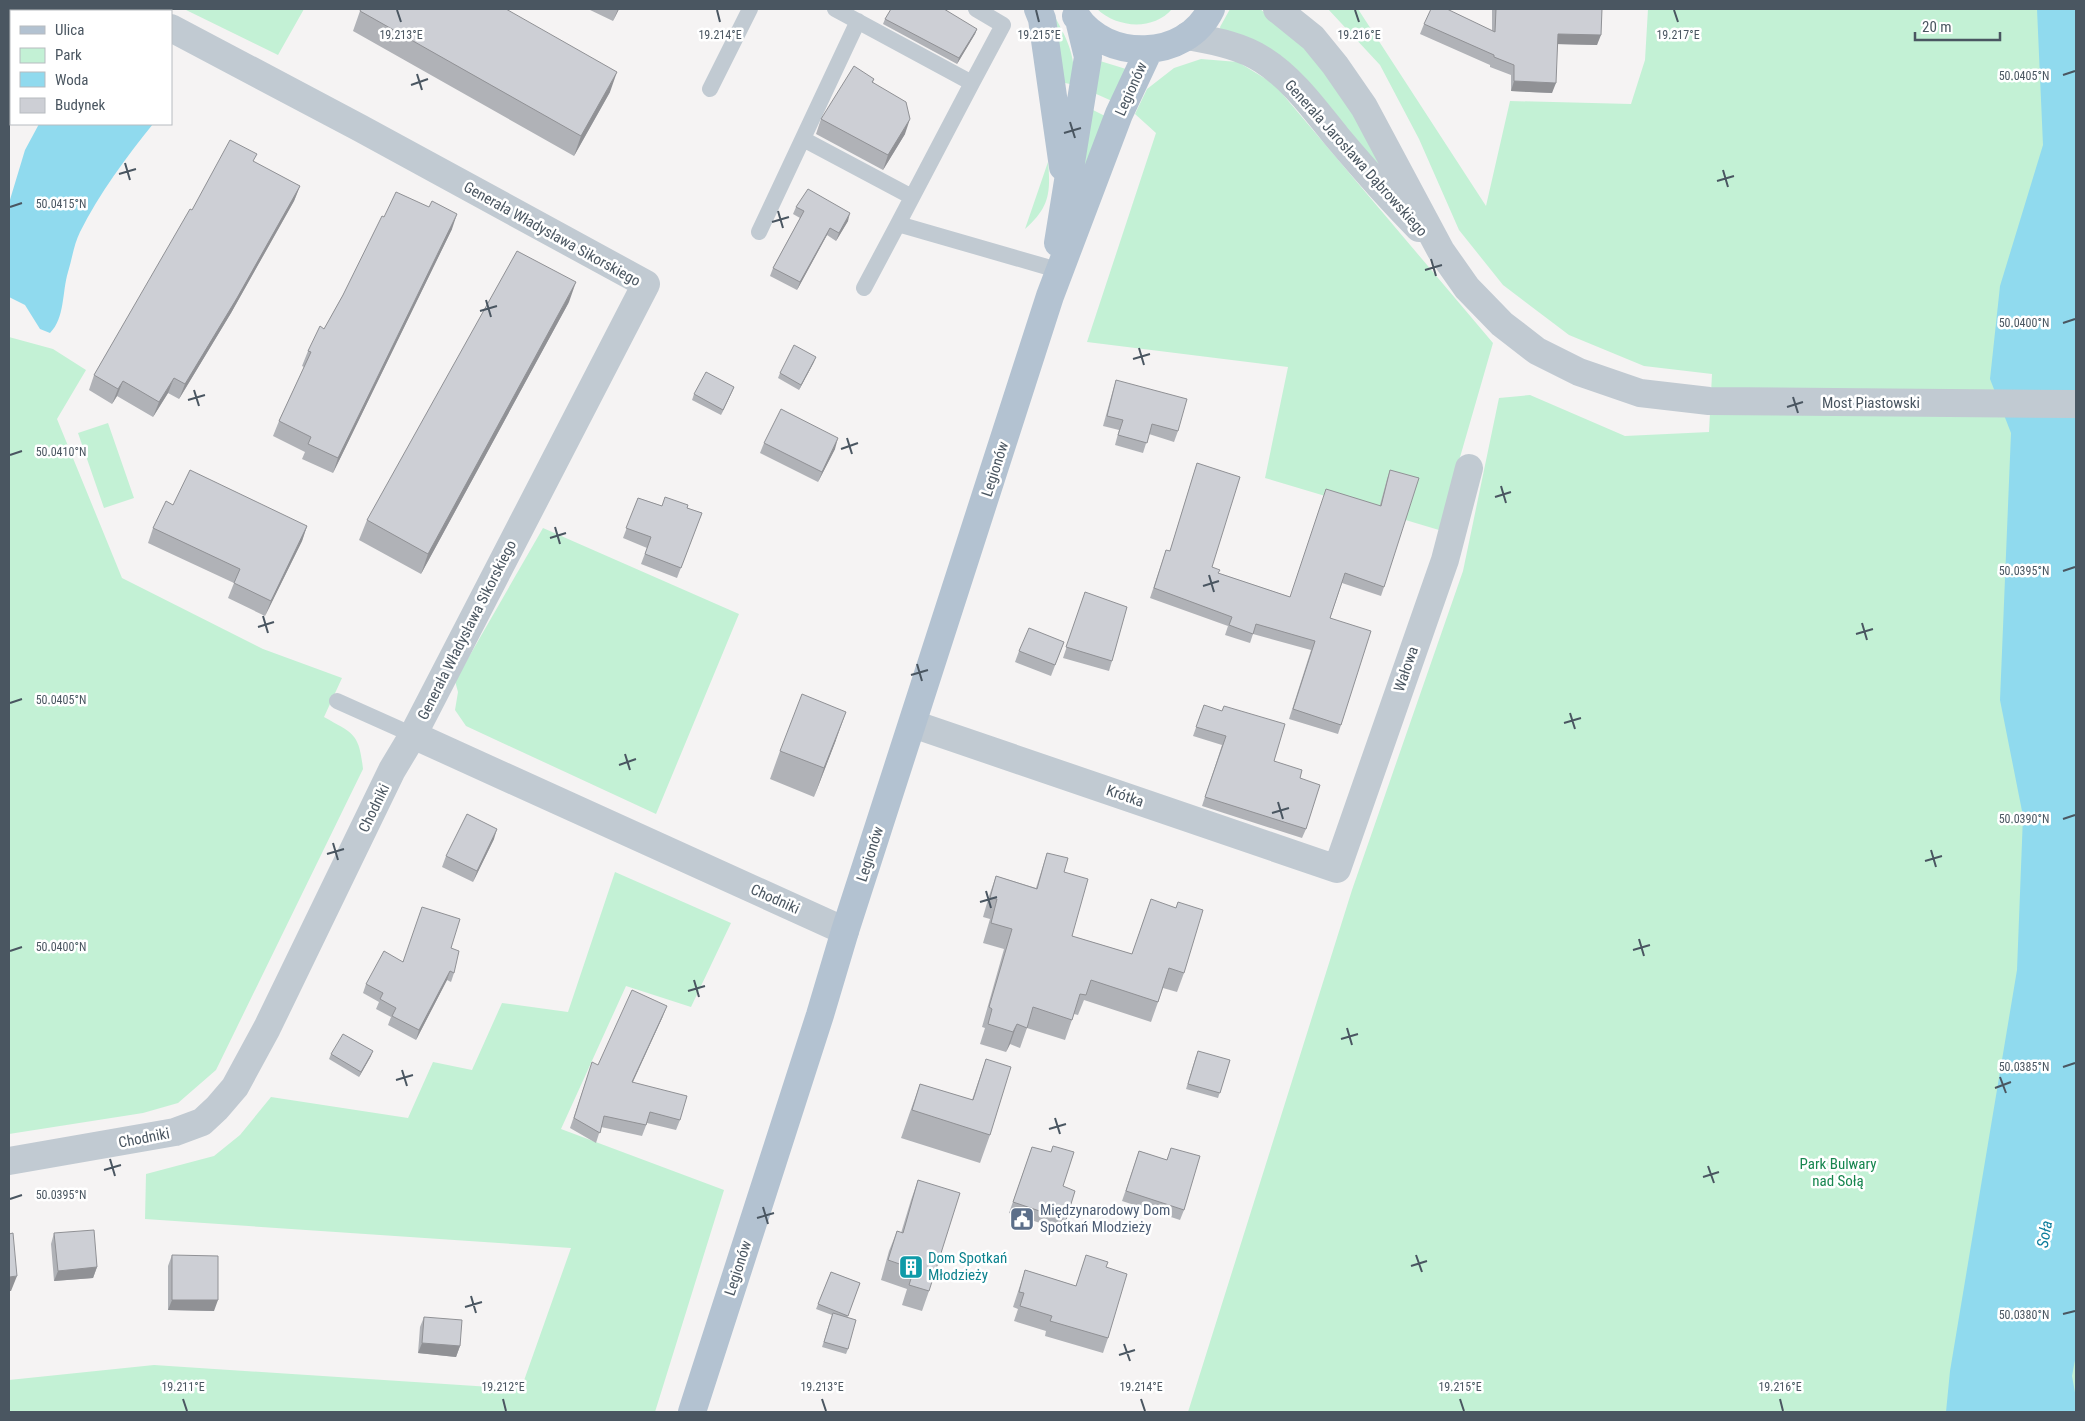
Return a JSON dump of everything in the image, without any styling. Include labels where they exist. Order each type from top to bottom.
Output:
[{"type":"main road","points":[[1038,9],[1042,19],[1066,186]]},
{"type":"main road","points":[[1076,16],[1096,37],[1114,46],[1149,50],[1174,44],[1187,36],[1211,9]]},
{"type":"main road","name":"Legionów","points":[[1050,296],[1066,186],[1088,58],[1076,16]]},
{"type":"main road","name":"Legionów","points":[[692,1412],[1050,296],[1119,114],[1149,50]]},
{"type":"street","name":"Generała Jarosława Dąbrowskiego","points":[[1277,9],[1313,38],[1335,65],[1364,107],[1441,251],[1467,288],[1502,324],[1537,350],[1579,372]]},
{"type":"street","name":"Generała Władysława Sikorskiego","points":[[172,29],[360,128],[646,284],[413,735]]},
{"type":"street","name":"Generała Jarosława Dąbrowskiego","points":[[1187,36],[1232,45],[1263,60],[1289,80],[1379,188],[1441,251]]},
{"type":"street","name":"Most Piastowski","points":[[1579,372],[1640,393],[1709,402],[2076,404]]},
{"type":"street","name":"Wałowa","points":[[1337,869],[1445,560],[1469,468]]},
{"type":"street","name":"Krótka","points":[[913,724],[1337,869]]},
{"type":"street","name":"Chodniki","points":[[9,1161],[175,1132],[202,1122],[218,1108],[236,1087],[267,1028],[392,770],[413,735],[845,932]]},
{"type":"lane","points":[[710,89],[750,9]]},
{"type":"lane","points":[[835,9],[972,83]]},
{"type":"lane","points":[[864,288],[1003,25],[976,9]]},
{"type":"lane","points":[[759,232],[858,21]]},
{"type":"lane","points":[[803,139],[912,197]]},
{"type":"lane","points":[[898,224],[1054,269]]},
{"type":"lane","points":[[337,701],[413,735]]},
{"type":"green space","points":[[184,9],[304,9],[278,55]]},
{"type":"green space","points":[[1097,9],[1172,9],[1155,21],[1135,24],[1114,20]]},
{"type":"green space","points":[[1230,9],[1260,9],[1296,37],[1335,78],[1387,174],[1221,34],[1220,27]]},
{"type":"green space","name":"Park Bulwary nad Sołą","points":[[1328,9],[1358,9],[1486,206],[1510,101],[1631,104],[1645,60],[1648,9],[2076,9],[2076,1412],[1188,1412],[1352,890],[1463,571],[1499,398],[1530,395],[1625,436],[1709,432],[1712,374],[1644,366],[1569,335],[1503,285],[1459,230],[1419,139],[1380,65]]},
{"type":"green space","points":[[1052,11],[1072,54],[1075,85],[1060,82]]},
{"type":"green space","points":[[1201,59],[1238,62],[1274,84],[1493,343],[1439,530],[1265,478],[1288,367],[1087,342],[1156,133],[1135,114],[1147,89],[1174,68]]},
{"type":"green space","points":[[1100,61],[1126,69],[1112,101],[1094,93]]},
{"type":"green space","points":[[1091,109],[1107,117],[1081,200],[1072,191]]},
{"type":"green space","points":[[1048,162],[1049,183],[1047,199],[1039,214],[1025,229]]},
{"type":"green space","points":[[9,337],[53,349],[86,370],[57,419],[122,578],[263,649],[342,678],[324,717],[348,731],[357,741],[363,769],[216,1070],[178,1103],[143,1113],[9,1134]]},
{"type":"green space","points":[[108,423],[134,498],[104,508],[78,433]]},
{"type":"green space","points":[[543,528],[739,614],[656,814],[466,726],[455,710],[458,692],[455,681]]},
{"type":"green space","points":[[615,872],[731,923],[691,1007],[626,986],[561,1129],[724,1190],[655,1412],[9,1412],[9,1380],[154,1365],[521,1389],[571,1248],[145,1219],[146,1174],[214,1156],[240,1135],[271,1097],[408,1118],[433,1062],[472,1070],[502,1003],[568,1012]]},
{"type":"water","name":"Soła","points":[[2037,9],[2076,9],[2076,1355],[2072,1376],[2076,1398],[2076,1412],[1946,1412],[1950,1371],[2017,970],[2023,816],[2000,700],[2011,433],[1990,379],[2000,286],[2043,145]]},
{"type":"water","points":[[38,125],[152,125],[114,176],[80,232],[66,280],[61,312],[55,327],[50,333],[40,329],[25,305],[9,297],[9,203],[25,150]]},
{"type":"building","points":[[361,9],[506,9],[617,72],[581,136],[360,11]]},
{"type":"building","points":[[891,9],[944,9],[977,29],[959,58],[885,19]]},
{"type":"building","points":[[1431,9],[1447,9],[1495,32],[1496,9],[1602,9],[1601,35],[1558,34],[1556,83],[1514,81],[1514,65],[1424,24]]},
{"type":"building","points":[[854,66],[874,79],[872,82],[906,102],[910,119],[888,155],[821,119]]},
{"type":"building","points":[[230,140],[257,154],[253,161],[300,186],[237,298],[185,384],[174,378],[159,402],[123,381],[118,389],[94,375],[190,209],[192,210]]},
{"type":"building","points":[[808,189],[850,213],[839,233],[830,228],[800,282],[773,268],[804,211],[796,207]]},
{"type":"building","points":[[396,192],[429,207],[432,201],[457,214],[338,458],[308,444],[311,437],[279,421],[311,352],[308,351],[320,326],[324,329]]},
{"type":"building","points":[[517,251],[576,282],[428,554],[367,520]]},
{"type":"building","points":[[794,345],[816,357],[801,385],[780,373]]},
{"type":"building","points":[[706,372],[734,387],[723,410],[694,394]]},
{"type":"building","points":[[1116,380],[1187,399],[1178,431],[1152,424],[1147,443],[1118,435],[1123,420],[1107,416]]},
{"type":"building","points":[[781,409],[838,438],[822,472],[764,443]]},
{"type":"building","points":[[1197,463],[1240,477],[1212,567],[1220,570],[1218,573],[1290,597],[1326,489],[1381,506],[1390,470],[1419,478],[1384,587],[1345,573],[1330,618],[1371,631],[1341,725],[1293,709],[1315,641],[1256,624],[1253,634],[1229,625],[1232,617],[1154,588],[1166,550],[1170,551]]},
{"type":"building","points":[[190,470],[307,526],[271,601],[234,583],[240,569],[153,528],[166,501],[173,505]]},
{"type":"building","points":[[665,497],[688,505],[687,508],[702,513],[681,568],[645,554],[651,537],[626,528],[638,498],[662,506]]},
{"type":"building","points":[[1085,592],[1127,607],[1112,661],[1066,647]]},
{"type":"building","points":[[1029,628],[1064,642],[1055,665],[1019,651]]},
{"type":"building","points":[[802,694],[846,712],[824,768],[780,751]]},
{"type":"building","points":[[1204,705],[1222,711],[1224,706],[1285,724],[1274,761],[1302,770],[1300,778],[1320,785],[1306,829],[1205,797],[1226,736],[1196,727]]},
{"type":"building","points":[[467,814],[497,829],[477,871],[446,856]]},
{"type":"building","points":[[1047,853],[1068,858],[1064,872],[1088,879],[1072,936],[1132,954],[1151,899],[1176,908],[1178,902],[1203,910],[1184,973],[1169,968],[1158,1002],[1091,980],[1086,995],[1080,994],[1072,1020],[1033,1007],[1027,1028],[1017,1024],[1013,1032],[988,1024],[992,1009],[989,1007],[1012,929],[991,923],[997,899],[990,898],[996,876],[1037,889]]},
{"type":"building","points":[[422,907],[460,919],[451,948],[459,951],[454,973],[450,971],[419,1030],[392,1016],[396,1008],[380,999],[383,993],[366,984],[384,951],[403,962]]},
{"type":"building","points":[[632,990],[667,1006],[632,1082],[687,1096],[680,1120],[650,1112],[646,1125],[604,1116],[600,1133],[574,1118],[592,1062],[598,1065]]},
{"type":"building","points":[[343,1034],[373,1051],[361,1072],[331,1054]]},
{"type":"building","points":[[1198,1051],[1230,1060],[1220,1093],[1188,1084]]},
{"type":"building","points":[[986,1059],[1011,1067],[990,1135],[912,1110],[920,1084],[973,1100]]},
{"type":"building","points":[[1053,1146],[1074,1152],[1063,1186],[1075,1191],[1066,1220],[1013,1202],[1032,1147],[1051,1152]]},
{"type":"building","points":[[1171,1148],[1200,1156],[1184,1210],[1126,1191],[1139,1151],[1167,1160]]},
{"type":"building","name":"Dom Spotkań Młodzieży","points":[[918,1180],[960,1193],[929,1291],[909,1285],[914,1269],[888,1260],[897,1231],[903,1233]]},
{"type":"building","points":[[94,1230],[97,1267],[58,1271],[54,1233]]},
{"type":"building","points":[[13,1233],[17,1276],[9,1277],[9,1234]]},
{"type":"building","points":[[172,1255],[218,1256],[218,1300],[172,1300]]},
{"type":"building","points":[[1086,1255],[1108,1262],[1106,1267],[1127,1274],[1108,1338],[1050,1321],[1052,1316],[1020,1306],[1024,1293],[1019,1292],[1025,1270],[1076,1286]]},
{"type":"building","points":[[831,1272],[860,1283],[848,1316],[818,1304]]},
{"type":"building","points":[[833,1313],[856,1320],[848,1349],[824,1342]]},
{"type":"building","points":[[424,1317],[462,1320],[460,1346],[422,1343]]},
{"type":"place","name":"Międzynarodowy Dom Spotkań Mlodzieży","points":[[1022,1219]]},
{"type":"place","name":"Dom Spotkań Młodzieży","points":[[911,1267]]}]
